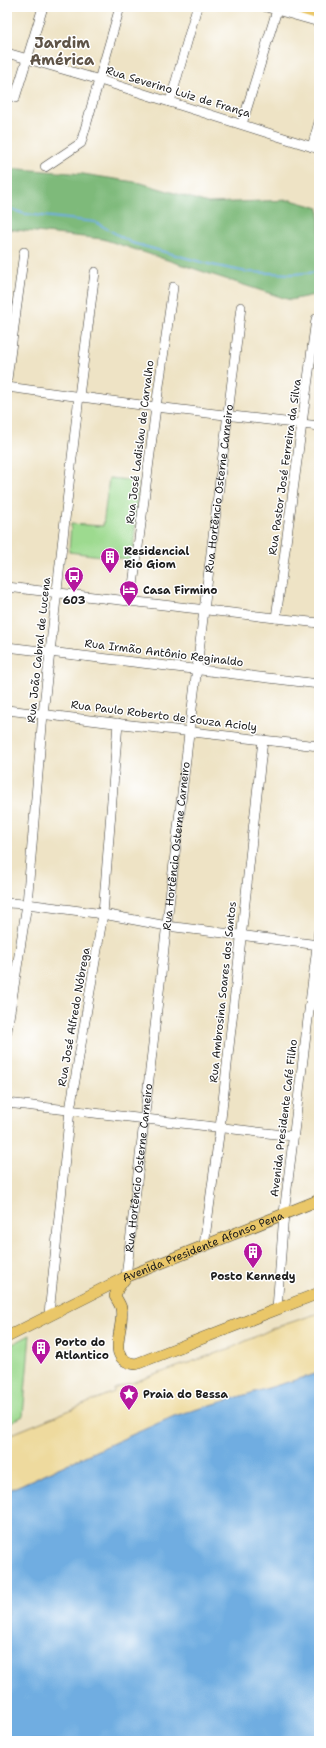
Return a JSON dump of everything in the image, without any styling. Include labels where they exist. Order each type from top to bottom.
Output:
[{"type":"highway","points":[[299,7],[319,13]]},
{"type":"main road","name":"Avenida Presidente Afonso Pena","points":[[7,1337],[49,1314],[126,1277],[319,1200]]},
{"type":"main road","name":"Rua Hortêncio Osterne Carneiro","points":[[115,1296],[118,1288],[126,1277]]},
{"type":"main road","points":[[115,1296],[121,1308],[122,1315],[118,1350],[121,1357],[125,1361],[130,1363],[141,1363],[319,1292]]},
{"type":"main road","name":"Avenida Presidente Afonso Pena","points":[[89,1295],[100,1294],[115,1296]]},
{"type":"street","points":[[15,98],[28,60],[43,7]]},
{"type":"street","points":[[45,167],[81,143],[120,7]]},
{"type":"street","points":[[170,102],[197,7]]},
{"type":"street","points":[[266,7],[319,22]]},
{"type":"street","points":[[242,124],[278,10]]},
{"type":"street","name":"Rua Severino Luiz de França","points":[[7,53],[100,80],[316,148]]},
{"type":"street","points":[[316,148],[319,122]]},
{"type":"street","points":[[7,378],[24,252]]},
{"type":"street","name":"Rua João Cabral de Lucena","points":[[7,1031],[27,904],[43,714],[79,396],[96,272]]},
{"type":"street","name":"Rua José Ladislau de Carvalho","points":[[131,601],[173,287]]},
{"type":"street","name":"Rua Hortêncio Osterne Carneiro","points":[[126,1277],[189,733],[242,307]]},
{"type":"street","name":"Rua Pastor José Ferreira da Silva","points":[[276,618],[316,319]]},
{"type":"street","points":[[7,387],[229,417],[319,426]]},
{"type":"street","points":[[7,586],[319,623]]},
{"type":"street","name":"Rua Irmão Antônio Reginaldo","points":[[7,647],[51,651],[319,684]]},
{"type":"street","name":"Rua Paulo Roberto de Souza Acioly","points":[[7,710],[118,722],[189,733],[319,746]]},
{"type":"street","name":"Rua José Alfredo Nóbrega","points":[[49,1314],[70,1110],[103,914],[118,722]]},
{"type":"street","name":"Rua Ambrosina Soares dos Santos","points":[[204,1245],[220,1128],[263,740]]},
{"type":"street","points":[[7,903],[27,904],[103,914],[167,926],[318,944]]},
{"type":"street","name":"Avenida Presidente Café Filho","points":[[277,1309],[284,1213],[319,930]]},
{"type":"street","points":[[7,1103],[293,1136]]},
{"type":"green space","points":[[7,168],[83,174],[141,183],[208,203],[291,200],[319,208],[319,294],[290,300],[103,239],[7,229]]},
{"type":"green space","points":[[109,478],[138,481],[133,560],[69,552],[71,524],[103,526]]},
{"type":"green space","points":[[30,1335],[23,1416],[7,1424],[7,1347]]},
{"type":"sand","name":"Praia do Bessa","points":[[319,1313],[319,1373],[208,1406],[136,1433],[7,1491],[7,1436],[114,1392],[114,1389],[231,1348],[274,1328]]},
{"type":"water","points":[[319,1373],[319,1741],[7,1741],[7,1491],[174,1416]]},
{"type":"waterway","points":[[7,208],[25,214],[95,222],[132,243],[212,265],[247,272],[293,274],[319,272]]},
{"type":"place","name":"Residencial Rio Giom","points":[[110,574]]},
{"type":"place","name":"603","points":[[74,593]]},
{"type":"place","name":"Casa Firmino","points":[[129,607]]},
{"type":"place","name":"Posto Kennedy","points":[[253,1269]]},
{"type":"place","name":"Porto do Atlantico","points":[[41,1365]]},
{"type":"place","name":"Praia do Bessa","points":[[129,1411]]},
{"type":"district","name":"Jardim América","points":[[62,52]]}]
